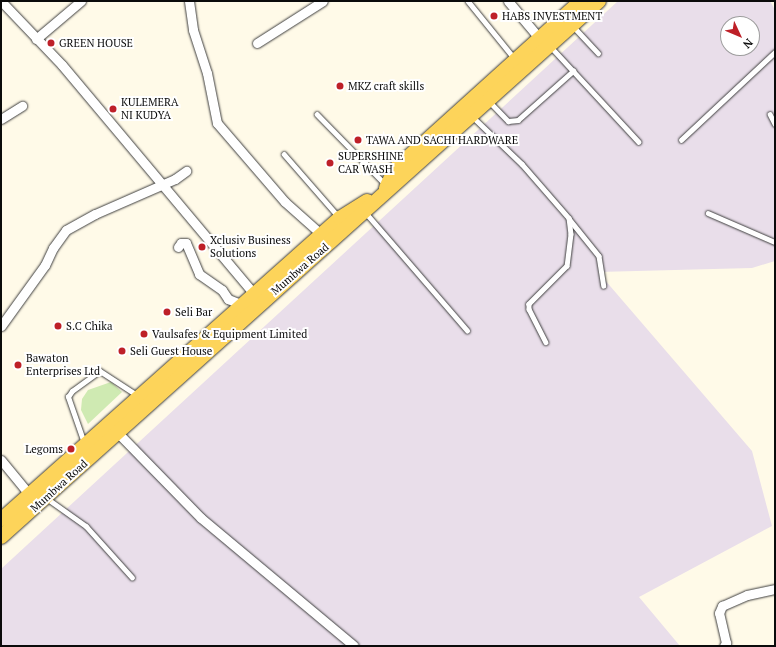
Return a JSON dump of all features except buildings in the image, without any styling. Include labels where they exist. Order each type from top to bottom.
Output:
[{"type":"main road","name":"Mumbwa Road","points":[[1,520],[38,499],[117,432],[365,212],[488,101],[545,42],[581,1]]},
{"type":"main road","name":"Mumbwa Road","points":[[1,537],[38,499],[85,446],[140,398],[242,304],[340,218],[388,187],[396,169],[516,60],[572,25],[599,1]]},
{"type":"street","points":[[1,1],[36,39],[62,64],[254,294]]},
{"type":"street","points":[[36,39],[81,1]]},
{"type":"street","points":[[189,1],[193,30],[207,73],[217,123],[284,202],[322,234]]},
{"type":"street","points":[[257,43],[323,1]]},
{"type":"street","points":[[508,1],[545,42]]},
{"type":"street","points":[[1,119],[22,106]]},
{"type":"street","points":[[1,326],[45,265],[53,248],[66,230],[95,214],[162,185],[186,171]]},
{"type":"street","points":[[178,247],[181,243],[186,243],[199,274],[222,290],[228,299],[242,304]]},
{"type":"street","points":[[117,432],[201,518],[354,646]]},
{"type":"street","points":[[1,460],[38,499]]},
{"type":"street","points":[[724,646],[726,643],[720,613],[722,606],[747,595],[775,589]]},
{"type":"lane","points":[[468,1],[516,60]]},
{"type":"lane","points":[[572,25],[598,53]]},
{"type":"lane","points":[[545,42],[639,142]]},
{"type":"lane","points":[[681,140],[775,52]]},
{"type":"lane","points":[[488,101],[512,122],[518,120],[573,71]]},
{"type":"lane","points":[[317,114],[388,187]]},
{"type":"lane","points":[[770,114],[775,124]]},
{"type":"lane","points":[[471,116],[522,164],[569,218],[599,256],[604,286]]},
{"type":"lane","points":[[284,154],[340,218]]},
{"type":"lane","points":[[365,212],[468,330]]},
{"type":"lane","points":[[708,213],[775,242]]},
{"type":"lane","points":[[546,342],[529,309],[529,304],[567,266],[571,234],[569,218]]},
{"type":"lane","points":[[85,446],[68,397],[72,390],[100,371],[140,398]]},
{"type":"lane","points":[[38,499],[86,526],[132,577]]},
{"type":"shaded area","points":[[618,1],[770,1],[775,10],[775,261],[752,268],[598,272],[752,451],[772,526],[639,597],[680,646],[1,646],[1,569]]},
{"type":"green space","points":[[111,382],[122,392],[88,424],[81,410],[82,399],[88,390]]},
{"type":"place","name":"HABS INVESTMENT","points":[[494,16]]},
{"type":"place","name":"GREEN HOUSE","points":[[51,43]]},
{"type":"place","name":"MKZ craft skills","points":[[340,86]]},
{"type":"place","name":"KULEMERA NI KUDYA","points":[[113,109]]},
{"type":"place","name":"TAWA AND SACHI HARDWARE","points":[[358,140]]},
{"type":"place","name":"SUPERSHINE CAR WASH","points":[[330,163]]},
{"type":"place","name":"Xclusiv Business Solutions","points":[[202,247]]},
{"type":"place","name":"Seli Bar","points":[[167,312]]},
{"type":"place","name":"S.C Chika","points":[[58,326]]},
{"type":"place","name":"Vaulsafes & Equipment Limited","points":[[144,334]]},
{"type":"place","name":"Seli Guest House","points":[[122,351]]},
{"type":"place","name":"Bawaton Enterprises Ltd","points":[[18,365]]},
{"type":"place","name":"Legoms","points":[[71,449]]}]
